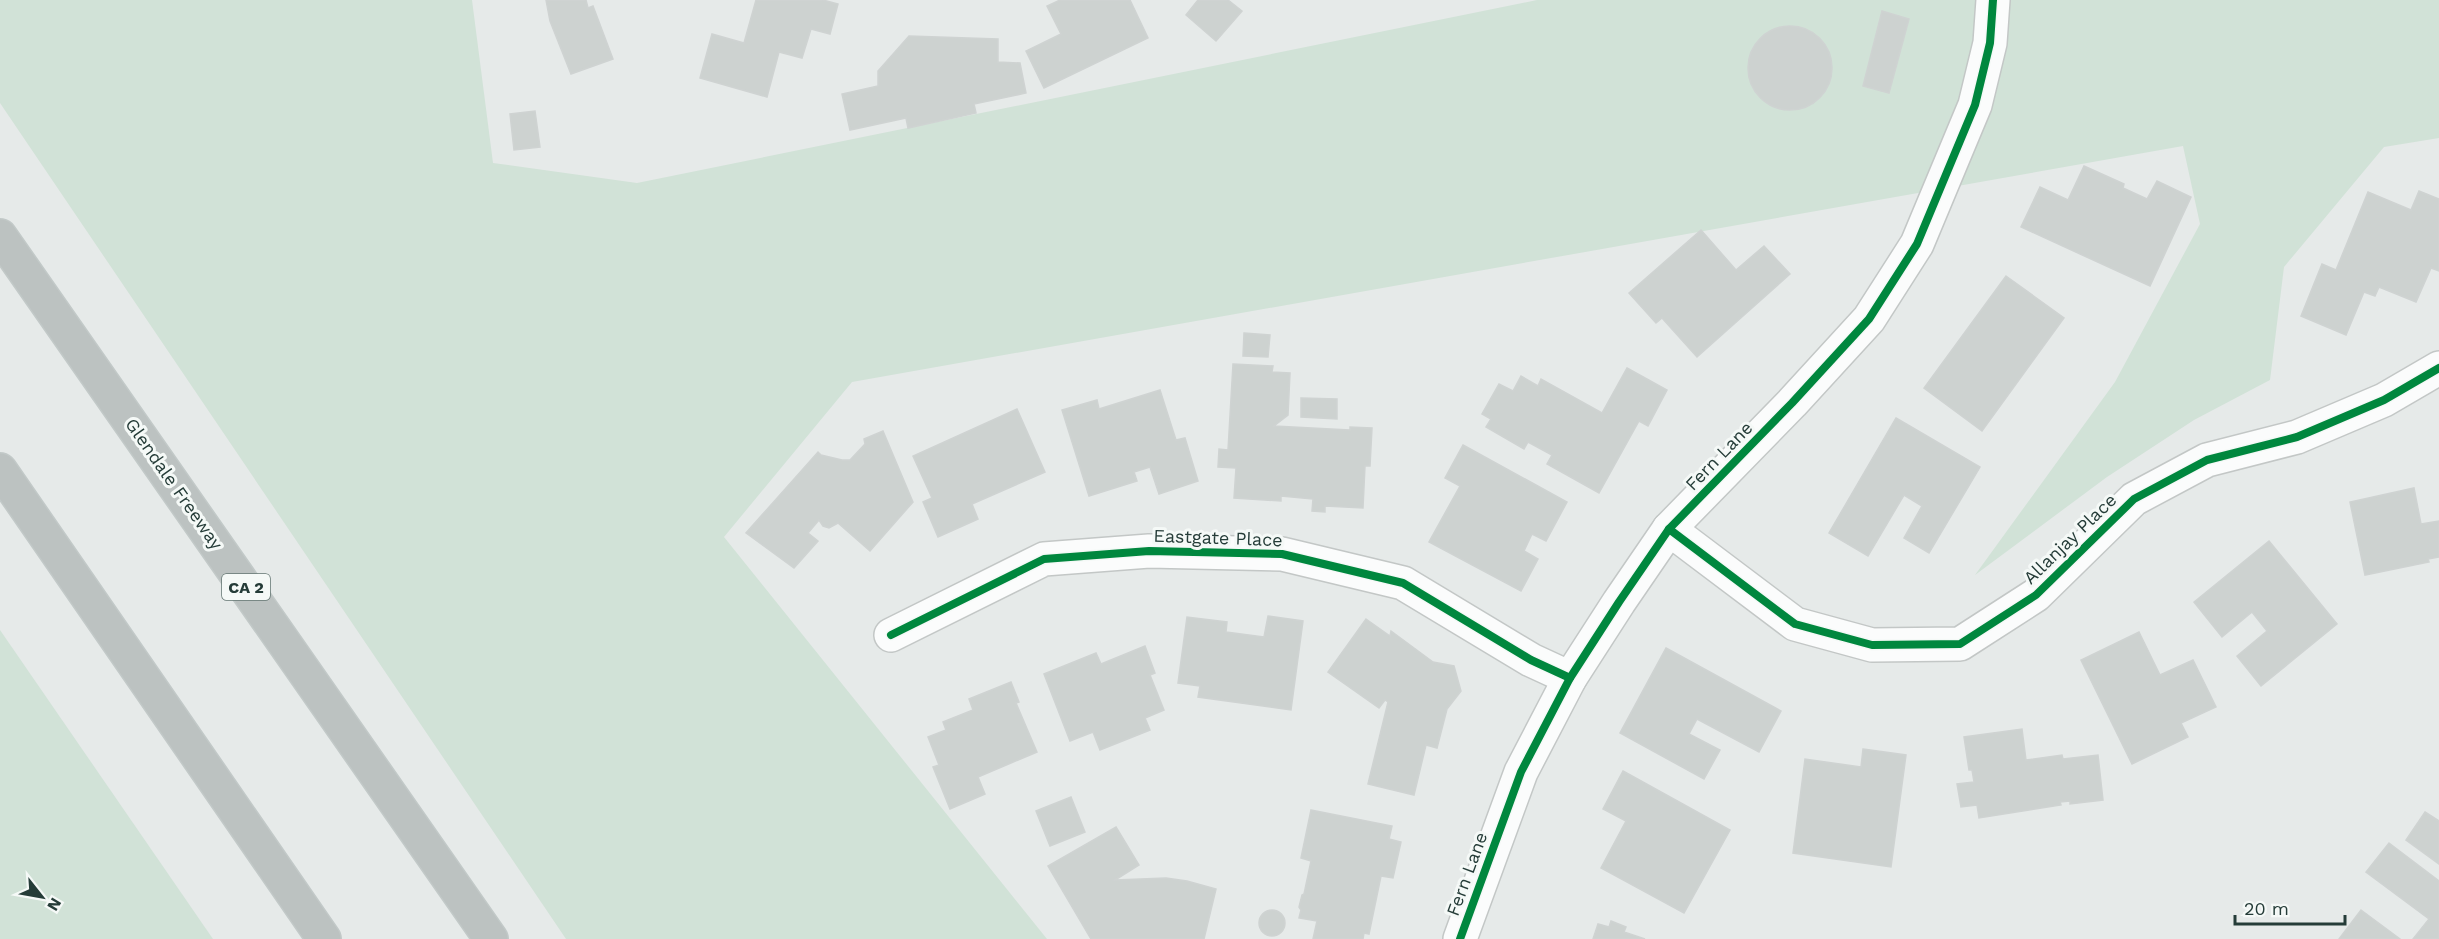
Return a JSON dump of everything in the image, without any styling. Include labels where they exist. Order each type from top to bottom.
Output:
[{"type":"highway","name":"Glendale Freeway","points":[[0,236],[491,939]]},
{"type":"highway","points":[[0,470],[324,939]]},
{"type":"street","name":"Fern Lane","points":[[1460,939],[1521,772],[1569,678],[1669,529],[1869,320],[1917,244],[1975,105],[1990,43],[1992,0]]},
{"type":"street","name":"Allanjay Place","points":[[1669,529],[1795,624],[1872,645],[1960,644],[2036,595],[2134,499],[2207,460],[2296,437],[2373,405],[2439,368]]},
{"type":"street","name":"Eastgate Place","points":[[891,635],[1044,559],[1149,551],[1282,554],[1403,583],[1531,660],[1569,678]]},
{"type":"green space","points":[[0,0],[472,0],[493,163],[637,183],[1537,0],[2439,0],[2439,138],[2384,147],[2284,267],[2270,380],[2194,420],[2107,477],[1975,575],[2115,382],[2200,224],[2183,146],[852,382],[724,537],[1047,939],[566,939],[0,103]]},
{"type":"green space","points":[[0,630],[213,939],[0,939]]},
{"type":"building","points":[[546,0],[586,0],[588,8],[593,6],[613,59],[571,74],[550,21]]},
{"type":"building","points":[[756,0],[823,0],[838,4],[830,34],[811,29],[802,58],[779,52],[767,97],[700,78],[712,34],[744,43]]},
{"type":"building","points":[[1060,0],[1130,0],[1148,38],[1044,88],[1026,51],[1061,34],[1047,6]]},
{"type":"building","points":[[1198,0],[1228,0],[1242,11],[1216,41],[1186,15]]},
{"type":"building","points":[[1882,11],[1909,19],[1889,93],[1863,86]]},
{"type":"building","points":[[1782,26],[1798,26],[1814,33],[1825,44],[1832,60],[1829,84],[1820,98],[1798,110],[1782,110],[1766,103],[1755,92],[1748,76],[1748,60],[1755,44],[1766,33]]},
{"type":"building","points":[[909,36],[998,39],[998,62],[1020,63],[1026,93],[974,104],[976,113],[908,128],[906,118],[850,130],[842,94],[878,86],[878,71]]},
{"type":"building","points":[[535,111],[540,147],[514,150],[510,114]]},
{"type":"building","points":[[2084,166],[2124,184],[2123,188],[2147,199],[2157,181],[2191,197],[2150,286],[2021,227],[2040,187],[2068,200]]},
{"type":"building","points":[[2419,191],[2439,199],[2439,271],[2431,268],[2416,302],[2379,287],[2375,296],[2364,292],[2346,335],[2301,316],[2322,264],[2336,270],[2368,192],[2411,210]]},
{"type":"building","points":[[1701,230],[1736,270],[1764,246],[1790,274],[1697,357],[1662,318],[1656,323],[1629,293]]},
{"type":"building","points":[[2006,276],[2064,318],[1982,431],[1924,388]]},
{"type":"building","points":[[1244,333],[1270,335],[1268,357],[1243,356]]},
{"type":"building","points":[[1233,364],[1273,366],[1272,372],[1290,373],[1288,415],[1274,426],[1350,430],[1350,427],[1372,428],[1370,466],[1365,466],[1363,508],[1325,506],[1325,512],[1312,511],[1313,499],[1281,496],[1281,501],[1234,498],[1236,468],[1218,467],[1219,449],[1228,450]]},
{"type":"building","points":[[1627,368],[1667,390],[1648,426],[1639,421],[1599,493],[1547,464],[1552,455],[1528,442],[1524,449],[1486,427],[1491,419],[1482,414],[1499,384],[1513,391],[1521,376],[1538,386],[1541,379],[1602,413]]},
{"type":"building","points":[[1160,390],[1176,440],[1185,438],[1198,481],[1159,494],[1150,467],[1134,472],[1137,481],[1089,496],[1062,410],[1097,400],[1099,409]]},
{"type":"building","points":[[1301,398],[1337,399],[1337,419],[1301,417]]},
{"type":"building","points":[[1017,409],[1045,472],[972,504],[978,519],[938,537],[923,502],[932,498],[913,456]]},
{"type":"building","points":[[1896,418],[1980,467],[1929,553],[1904,538],[1922,506],[1904,495],[1868,556],[1829,533]]},
{"type":"building","points":[[883,431],[913,502],[870,551],[838,523],[829,528],[823,526],[819,520],[808,533],[818,541],[794,568],[746,533],[818,452],[821,455],[850,460],[865,444],[864,439]]},
{"type":"building","points":[[1463,445],[1567,502],[1546,541],[1532,534],[1524,551],[1538,559],[1521,591],[1429,542],[1460,486],[1445,478]]},
{"type":"building","points":[[2414,488],[2421,524],[2439,521],[2439,557],[2428,559],[2429,562],[2365,575],[2350,502]]},
{"type":"building","points":[[2269,541],[2337,624],[2261,686],[2237,656],[2267,631],[2252,612],[2222,637],[2194,602]]},
{"type":"building","points":[[1268,616],[1303,621],[1291,710],[1198,697],[1200,686],[1178,683],[1187,617],[1227,622],[1226,632],[1264,637]]},
{"type":"building","points":[[1366,619],[1390,636],[1391,631],[1433,662],[1454,666],[1461,691],[1447,709],[1437,748],[1426,745],[1414,795],[1368,784],[1388,702],[1385,700],[1379,708],[1328,672]]},
{"type":"building","points":[[2139,632],[2160,675],[2193,660],[2216,707],[2181,723],[2188,737],[2132,764],[2081,660]]},
{"type":"building","points":[[1145,646],[1155,673],[1150,675],[1164,710],[1145,718],[1150,730],[1100,750],[1093,732],[1070,741],[1044,674],[1096,653],[1101,664]]},
{"type":"building","points":[[1666,648],[1781,711],[1759,752],[1697,719],[1689,734],[1720,750],[1704,779],[1620,733]]},
{"type":"building","points":[[1011,682],[1019,702],[1016,703],[1037,752],[978,777],[985,794],[950,809],[933,767],[939,765],[928,737],[946,730],[943,722],[973,710],[969,699]]},
{"type":"building","points":[[2022,729],[2026,760],[2062,755],[2063,759],[2098,755],[2103,800],[2070,804],[2070,801],[2060,802],[2061,805],[1979,818],[1977,805],[1961,807],[1957,784],[1974,782],[1972,770],[1969,770],[1964,737]]},
{"type":"building","points":[[1863,749],[1906,755],[1891,867],[1793,853],[1805,759],[1861,767]]},
{"type":"building","points":[[1623,771],[1730,830],[1684,913],[1601,868],[1626,821],[1603,809]]},
{"type":"building","points":[[1071,797],[1085,832],[1050,846],[1036,811]]},
{"type":"building","points":[[1311,810],[1392,826],[1389,839],[1401,842],[1393,878],[1381,876],[1369,934],[1364,933],[1363,939],[1313,939],[1317,921],[1299,918],[1301,910],[1299,907],[1311,861],[1301,858]]},
{"type":"building","points":[[2425,812],[2439,821],[2439,864],[2406,840]]},
{"type":"building","points":[[1116,827],[1139,865],[1115,880],[1166,878],[1216,889],[1204,939],[1091,939],[1048,866]]},
{"type":"building","points":[[2389,843],[2439,881],[2439,939],[2413,939],[2429,919],[2366,872]]},
{"type":"building","points":[[1272,910],[1281,914],[1285,923],[1281,932],[1272,936],[1263,932],[1259,923],[1263,914]]},
{"type":"building","points":[[2361,910],[2400,939],[2339,939]]},
{"type":"building","points":[[1611,921],[1626,927],[1624,932],[1645,939],[1593,939],[1598,924],[1609,927]]},
{"type":"cycle path","points":[[1460,939],[1521,772],[1570,678],[1619,602],[1669,529],[1792,403],[1869,319],[1917,244],[1975,105],[1990,43],[1993,0]]},
{"type":"cycle path","points":[[1669,529],[1795,624],[1872,645],[1960,644],[2036,595],[2134,499],[2207,460],[2297,437],[2384,400],[2439,368]]},
{"type":"cycle path","points":[[891,635],[1044,559],[1149,551],[1282,554],[1403,583],[1531,660],[1570,678]]}]
